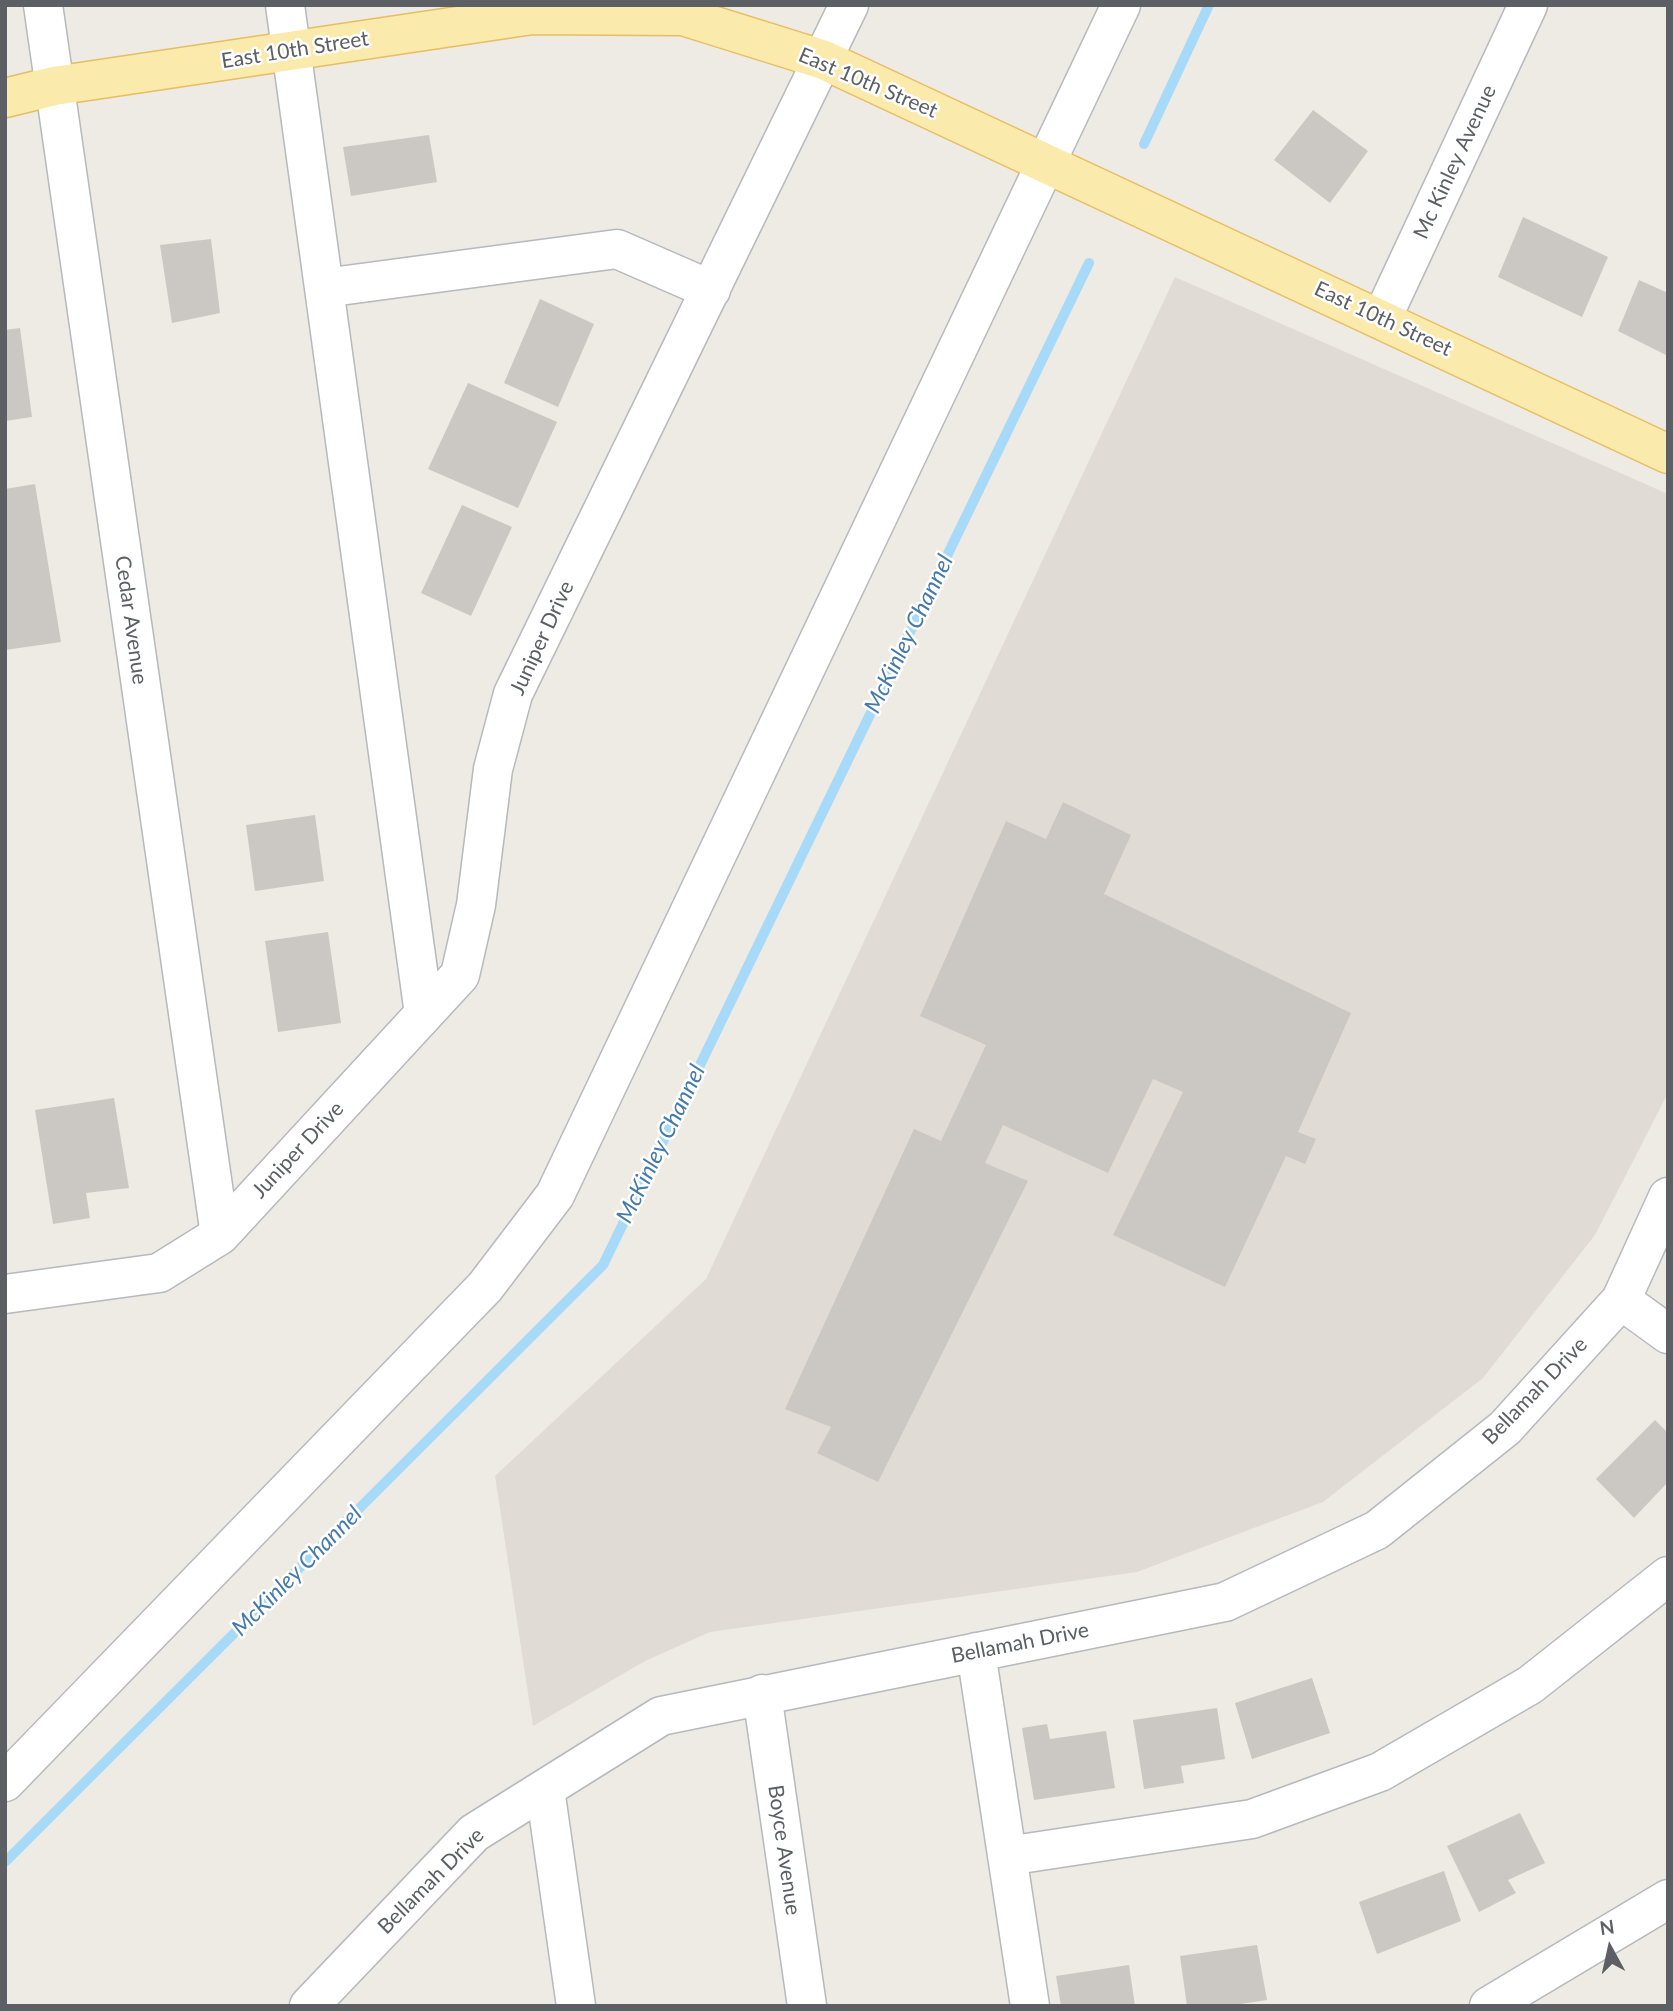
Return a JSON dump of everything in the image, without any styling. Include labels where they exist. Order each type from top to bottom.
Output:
[{"type":"main road","name":"East 10th Street","points":[[5,98],[54,86],[531,10],[683,16],[824,60],[1382,318],[1668,454]]},
{"type":"street","name":"Cedar Avenue","points":[[43,5],[220,1235]]},
{"type":"street","points":[[285,5],[424,1014]]},
{"type":"street","name":"Juniper Drive","points":[[5,1294],[159,1273],[220,1235],[460,975],[476,905],[493,769],[513,694],[849,5]]},
{"type":"street","points":[[5,1782],[485,1287],[555,1195],[1121,5]]},
{"type":"street","name":"Mc Kinley Avenue","points":[[1382,318],[1528,5]]},
{"type":"street","points":[[324,288],[617,250],[711,290]]},
{"type":"street","name":"Bellamah Drive","points":[[309,2006],[474,1833],[661,1716],[762,1693],[1225,1602],[1377,1530],[1505,1428],[1621,1300],[1668,1197]]},
{"type":"street","points":[[1621,1300],[1668,1335]]},
{"type":"street","points":[[1007,1856],[1252,1819],[1380,1772],[1530,1685],[1668,1576]]},
{"type":"street","points":[[976,1652],[1030,2006]]},
{"type":"street","name":"Boyce Avenue","points":[[762,1693],[807,2006]]},
{"type":"street","points":[[545,1788],[576,2006]]},
{"type":"street","points":[[1489,2006],[1668,1899]]},
{"type":"shaded area","points":[[1175,277],[1668,494],[1668,1093],[1595,1235],[1483,1378],[1323,1502],[1137,1572],[710,1632],[645,1661],[533,1726],[495,1476],[706,1279]]},
{"type":"building","points":[[1313,110],[1368,151],[1330,203],[1274,160]]},
{"type":"building","points":[[429,135],[437,182],[351,196],[343,147]]},
{"type":"building","points":[[1523,217],[1608,257],[1582,317],[1498,277]]},
{"type":"building","points":[[211,239],[220,313],[172,323],[160,245]]},
{"type":"building","points":[[1639,280],[1668,293],[1668,356],[1618,331]]},
{"type":"building","points":[[540,299],[594,324],[558,407],[504,383]]},
{"type":"building","points":[[20,328],[32,417],[5,421],[5,330]]},
{"type":"building","points":[[468,383],[557,422],[518,508],[428,469]]},
{"type":"building","points":[[35,484],[61,642],[5,650],[5,489]]},
{"type":"building","points":[[462,505],[512,527],[471,616],[421,593]]},
{"type":"building","points":[[1063,802],[1131,835],[1104,894],[1351,1013],[1298,1132],[1316,1139],[1305,1164],[1286,1156],[1225,1287],[1113,1235],[1183,1092],[1153,1079],[1108,1173],[1003,1125],[985,1163],[1028,1181],[878,1482],[817,1453],[831,1427],[785,1409],[914,1129],[941,1141],[986,1045],[920,1016],[1006,821],[1046,839]]},
{"type":"building","points":[[315,815],[324,881],[255,891],[246,825]]},
{"type":"building","points":[[328,932],[341,1023],[278,1032],[265,941]]},
{"type":"building","points":[[114,1098],[129,1188],[86,1193],[90,1218],[53,1224],[35,1110]]},
{"type":"building","points":[[1655,1420],[1668,1433],[1668,1482],[1634,1518],[1596,1479]]},
{"type":"building","points":[[1312,1678],[1330,1733],[1252,1759],[1235,1703]]},
{"type":"building","points":[[1217,1708],[1225,1759],[1181,1766],[1184,1783],[1144,1789],[1133,1720]]},
{"type":"building","points":[[1047,1724],[1050,1739],[1106,1731],[1115,1788],[1034,1800],[1022,1728]]},
{"type":"building","points":[[1520,1813],[1545,1863],[1508,1880],[1516,1893],[1479,1912],[1447,1846]]},
{"type":"building","points":[[1444,1871],[1461,1921],[1377,1954],[1359,1902]]},
{"type":"building","points":[[1257,1945],[1267,2000],[1227,2006],[1187,2006],[1180,1956]]},
{"type":"building","points":[[1129,1965],[1135,2006],[1061,2006],[1056,1976]]},
{"type":"waterway","name":"McKinley Channel","points":[[1144,144],[1209,5]]},
{"type":"waterway","name":"McKinley Channel","points":[[5,1862],[603,1265],[1089,263]]}]
